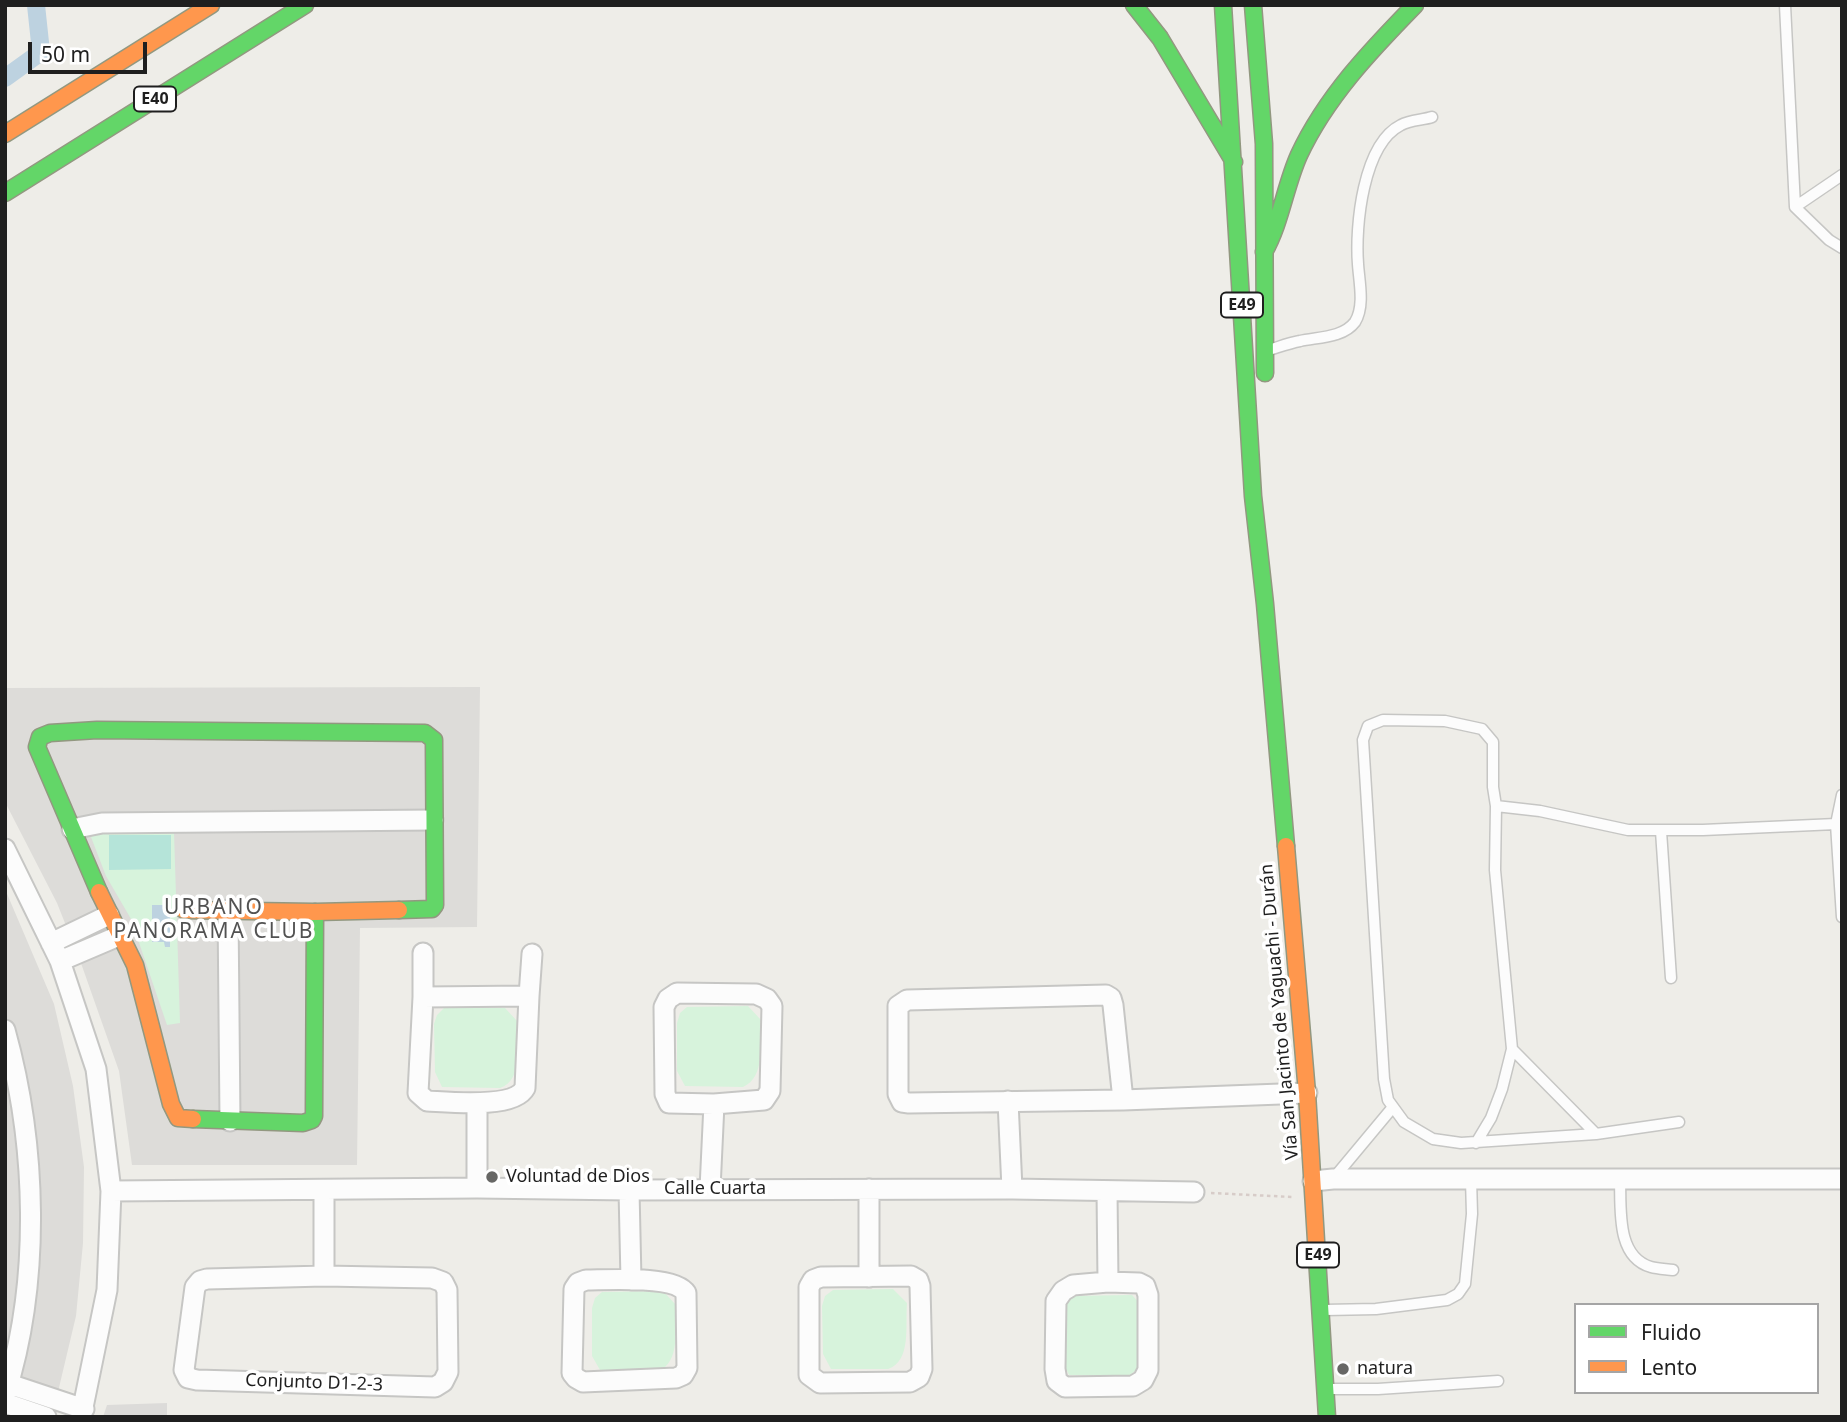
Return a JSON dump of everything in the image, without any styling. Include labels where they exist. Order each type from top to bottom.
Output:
[{"type":"main road","name":"E40","points":[[5,193],[305,5]]},
{"type":"main road","points":[[1134,5],[1160,38],[1234,162]]},
{"type":"main road","name":"Vía San Jacinto de Yaguachi - Durán","points":[[1223,5],[1253,496],[1265,604],[1307,1093],[1320,1186],[1321,1310],[1327,1417]]},
{"type":"main road","name":"E49","points":[[1253,5],[1264,144],[1265,391]]},
{"type":"main road","points":[[1264,252],[1299,156],[1317,121],[1342,85],[1415,5]]},
{"type":"main road","points":[[5,134],[209,6]]},
{"type":"main road","name":"Vía San Jacinto de Yaguachi - Durán","points":[[1265,431],[1265,604]]},
{"type":"main road","points":[[184,910],[315,912],[432,909],[435,905],[434,740],[425,733],[97,730],[50,733],[40,737],[37,747],[109,915],[135,965],[175,1114],[181,1119],[309,1123],[314,1116],[315,912]]},
{"type":"street","points":[[72,829],[102,823],[433,820]]},
{"type":"street","points":[[5,849],[60,961],[96,1069],[111,1191],[107,1290],[82,1413],[6,1394]]},
{"type":"street","points":[[228,910],[230,1121]]},
{"type":"street","points":[[51,943],[109,915]]},
{"type":"street","points":[[60,961],[121,935]]},
{"type":"street","points":[[423,954],[424,997],[418,1093],[427,1101],[477,1102],[515,1098],[522,1095],[525,1088],[532,954]]},
{"type":"street","points":[[677,993],[756,994],[767,999],[772,1006],[770,1091],[764,1100],[714,1104],[669,1103],[665,1094],[664,1007],[668,999],[677,993]]},
{"type":"street","points":[[1123,1100],[1113,1005],[1111,998],[1106,995],[907,1000],[900,1003],[898,1094],[902,1102],[909,1104],[1123,1100],[1307,1093]]},
{"type":"street","points":[[424,997],[529,996]]},
{"type":"street","points":[[5,1030],[14,1108],[30,1181],[29,1268],[22,1326],[6,1394]]},
{"type":"street","points":[[1008,1101],[1012,1189]]},
{"type":"street","points":[[477,1102],[477,1188]]},
{"type":"street","points":[[710,1189],[714,1104]]},
{"type":"street","points":[[1320,1186],[1471,1180],[1842,1179]]},
{"type":"street","name":"Calle Cuarta","points":[[111,1191],[477,1188],[1194,1192]]},
{"type":"street","points":[[869,1189],[869,1277]]},
{"type":"street","points":[[324,1190],[324,1276]]},
{"type":"street","points":[[629,1190],[631,1280]]},
{"type":"street","points":[[1107,1191],[1108,1282]]},
{"type":"street","name":"Conjunto D1-2-3","points":[[324,1276],[432,1278],[443,1282],[447,1290],[448,1371],[443,1382],[435,1387],[188,1378],[184,1370],[195,1287],[200,1281],[324,1276]]},
{"type":"street","points":[[911,1276],[918,1280],[922,1369],[919,1377],[910,1382],[814,1380],[809,1375],[809,1287],[813,1280],[821,1277],[869,1277],[911,1276]]},
{"type":"street","points":[[586,1280],[631,1280],[675,1284],[682,1287],[686,1293],[688,1368],[683,1375],[676,1378],[583,1382],[572,1373],[574,1289],[578,1283],[586,1280]]},
{"type":"street","points":[[1108,1282],[1139,1283],[1145,1286],[1148,1295],[1148,1370],[1143,1380],[1133,1385],[1065,1387],[1057,1381],[1055,1369],[1056,1301],[1063,1291],[1073,1285],[1108,1282]]},
{"type":"street","points":[[6,1394],[46,1417]]},
{"type":"lane","points":[[1785,5],[1795,207],[1829,240],[1842,248]]},
{"type":"lane","points":[[1265,351],[1343,332],[1355,322],[1360,309],[1357,259],[1360,201],[1368,172],[1381,145],[1401,125],[1432,117]]},
{"type":"lane","points":[[1795,207],[1842,175]]},
{"type":"lane","points":[[1476,1143],[1491,1118],[1512,1049],[1494,870],[1496,806],[1493,787],[1493,742],[1482,729],[1445,721],[1383,720],[1368,726],[1363,740],[1383,1066],[1388,1100],[1404,1122],[1433,1139],[1461,1143],[1476,1143],[1596,1134],[1679,1122]]},
{"type":"lane","points":[[1842,795],[1836,824],[1842,917]]},
{"type":"lane","points":[[1496,806],[1539,811],[1628,830],[1836,824]]},
{"type":"lane","points":[[1661,831],[1671,978]]},
{"type":"lane","points":[[1512,1049],[1596,1134]]},
{"type":"lane","points":[[1320,1186],[1393,1107]]},
{"type":"lane","points":[[1321,1310],[1388,1308],[1447,1300],[1458,1294],[1465,1284],[1472,1214],[1471,1180]]},
{"type":"lane","points":[[1620,1180],[1624,1239],[1633,1258],[1650,1267],[1673,1270]]},
{"type":"lane","points":[[1325,1389],[1378,1389],[1498,1381]]},
{"type":"path","points":[[1194,1192],[1320,1186]]},
{"type":"shaded area","points":[[480,687],[477,927],[360,928],[357,1165],[132,1165],[119,1071],[57,903],[5,802],[5,688]]},
{"type":"shaded area","points":[[109,835],[171,835],[171,869],[109,870]]},
{"type":"shaded area","points":[[5,889],[54,1004],[73,1086],[84,1167],[83,1243],[76,1316],[52,1417],[5,1417]]},
{"type":"shaded area","points":[[152,905],[170,905],[170,947],[165,947],[164,942],[152,942]]},
{"type":"shaded area","points":[[167,1403],[167,1417],[103,1417],[107,1405]]},
{"type":"green space","points":[[100,831],[174,832],[180,1023],[167,1025],[131,919],[106,876],[91,837]]},
{"type":"green space","points":[[748,1006],[761,1020],[759,1067],[750,1082],[743,1087],[685,1086],[677,1071],[677,1023],[680,1013],[687,1007]]},
{"type":"green space","points":[[444,1008],[505,1008],[518,1022],[518,1060],[508,1084],[500,1088],[442,1087],[435,1072],[434,1024],[437,1015]]},
{"type":"green space","points":[[893,1289],[907,1303],[906,1341],[896,1365],[888,1369],[831,1369],[823,1354],[822,1306],[825,1296],[833,1290]]},
{"type":"green space","points":[[663,1291],[676,1305],[674,1352],[665,1367],[658,1371],[600,1370],[592,1356],[592,1308],[595,1298],[602,1292]]},
{"type":"green space","points":[[1132,1295],[1145,1309],[1145,1347],[1140,1365],[1127,1376],[1069,1375],[1062,1360],[1064,1302],[1071,1296]]},
{"type":"waterway","points":[[5,78],[41,52],[36,5]]},
{"type":"traffic: fast","points":[[5,193],[305,5]]},
{"type":"traffic: fast","points":[[1134,5],[1160,38],[1234,162]]},
{"type":"traffic: fast","points":[[1223,5],[1253,496],[1286,846]]},
{"type":"traffic: fast","points":[[1253,5],[1264,144],[1265,373]]},
{"type":"traffic: fast","points":[[1264,252],[1275,229],[1299,155],[1322,113],[1366,57],[1415,5]]},
{"type":"traffic: fast","points":[[99,892],[37,747],[40,737],[50,733],[97,730],[425,733],[434,740],[435,905],[432,909],[399,910]]},
{"type":"traffic: fast","points":[[193,1119],[303,1123],[312,1120],[315,912]]},
{"type":"traffic: fast","points":[[1317,1257],[1327,1417]]},
{"type":"traffic: slow","points":[[5,134],[211,5]]},
{"type":"traffic: slow","points":[[1286,846],[1307,1093],[1317,1257]]},
{"type":"traffic: slow","points":[[99,892],[135,965],[171,1104],[178,1118],[193,1119]]},
{"type":"traffic: slow","points":[[184,910],[399,910]]},
{"type":"place","name":"Voluntad de Dios","points":[[492,1177]]},
{"type":"place","name":"natura","points":[[1343,1369]]},
{"type":"district","name":"URBANO PANORAMA CLUB","points":[[214,920]]}]
